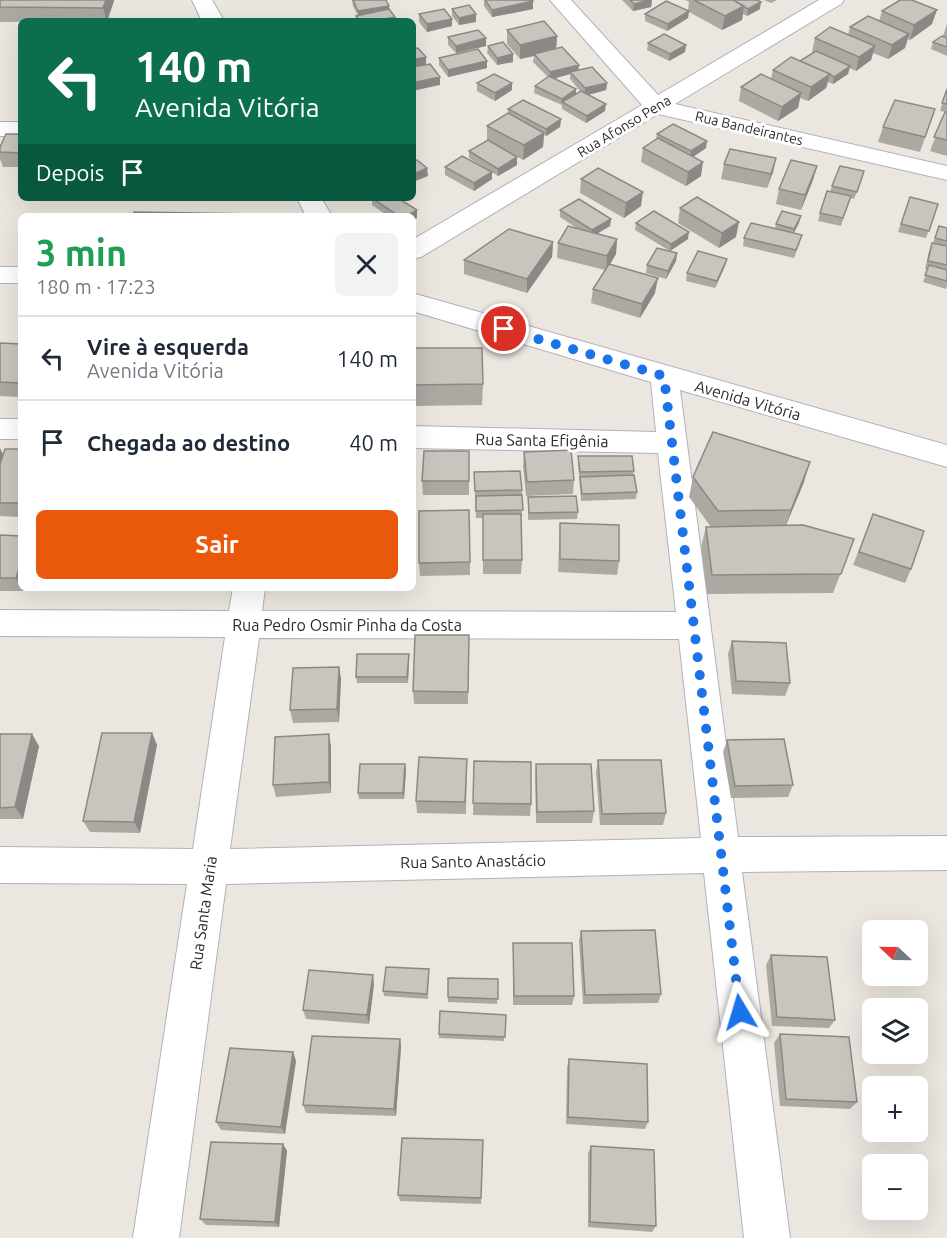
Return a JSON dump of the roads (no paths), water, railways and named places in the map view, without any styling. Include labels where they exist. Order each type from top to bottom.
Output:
[{"type":"street","points":[[202,0],[211,18]]},
{"type":"street","points":[[560,0],[656,107]]},
{"type":"street","name":"Rua Afonso Pena","points":[[416,250],[834,0]]},
{"type":"street","name":"Rua Bandeirantes","points":[[656,107],[947,173]]},
{"type":"street","points":[[0,129],[18,129]]},
{"type":"street","points":[[0,275],[18,275]]},
{"type":"street","name":"Avenida Vitória","points":[[416,303],[947,456]]},
{"type":"street","points":[[664,376],[767,1238]]},
{"type":"street","points":[[0,429],[18,429]]},
{"type":"street","name":"Rua Santa Efigênia","points":[[416,437],[671,443]]},
{"type":"street","name":"Rua Santa Maria","points":[[156,1238],[246,625],[249,591]]},
{"type":"street","name":"Rua Pedro Osmir Pinha da Costa","points":[[0,623],[693,626]]},
{"type":"street","name":"Rua Santo Anastácio","points":[[0,865],[210,867],[721,855],[947,853]]}]
